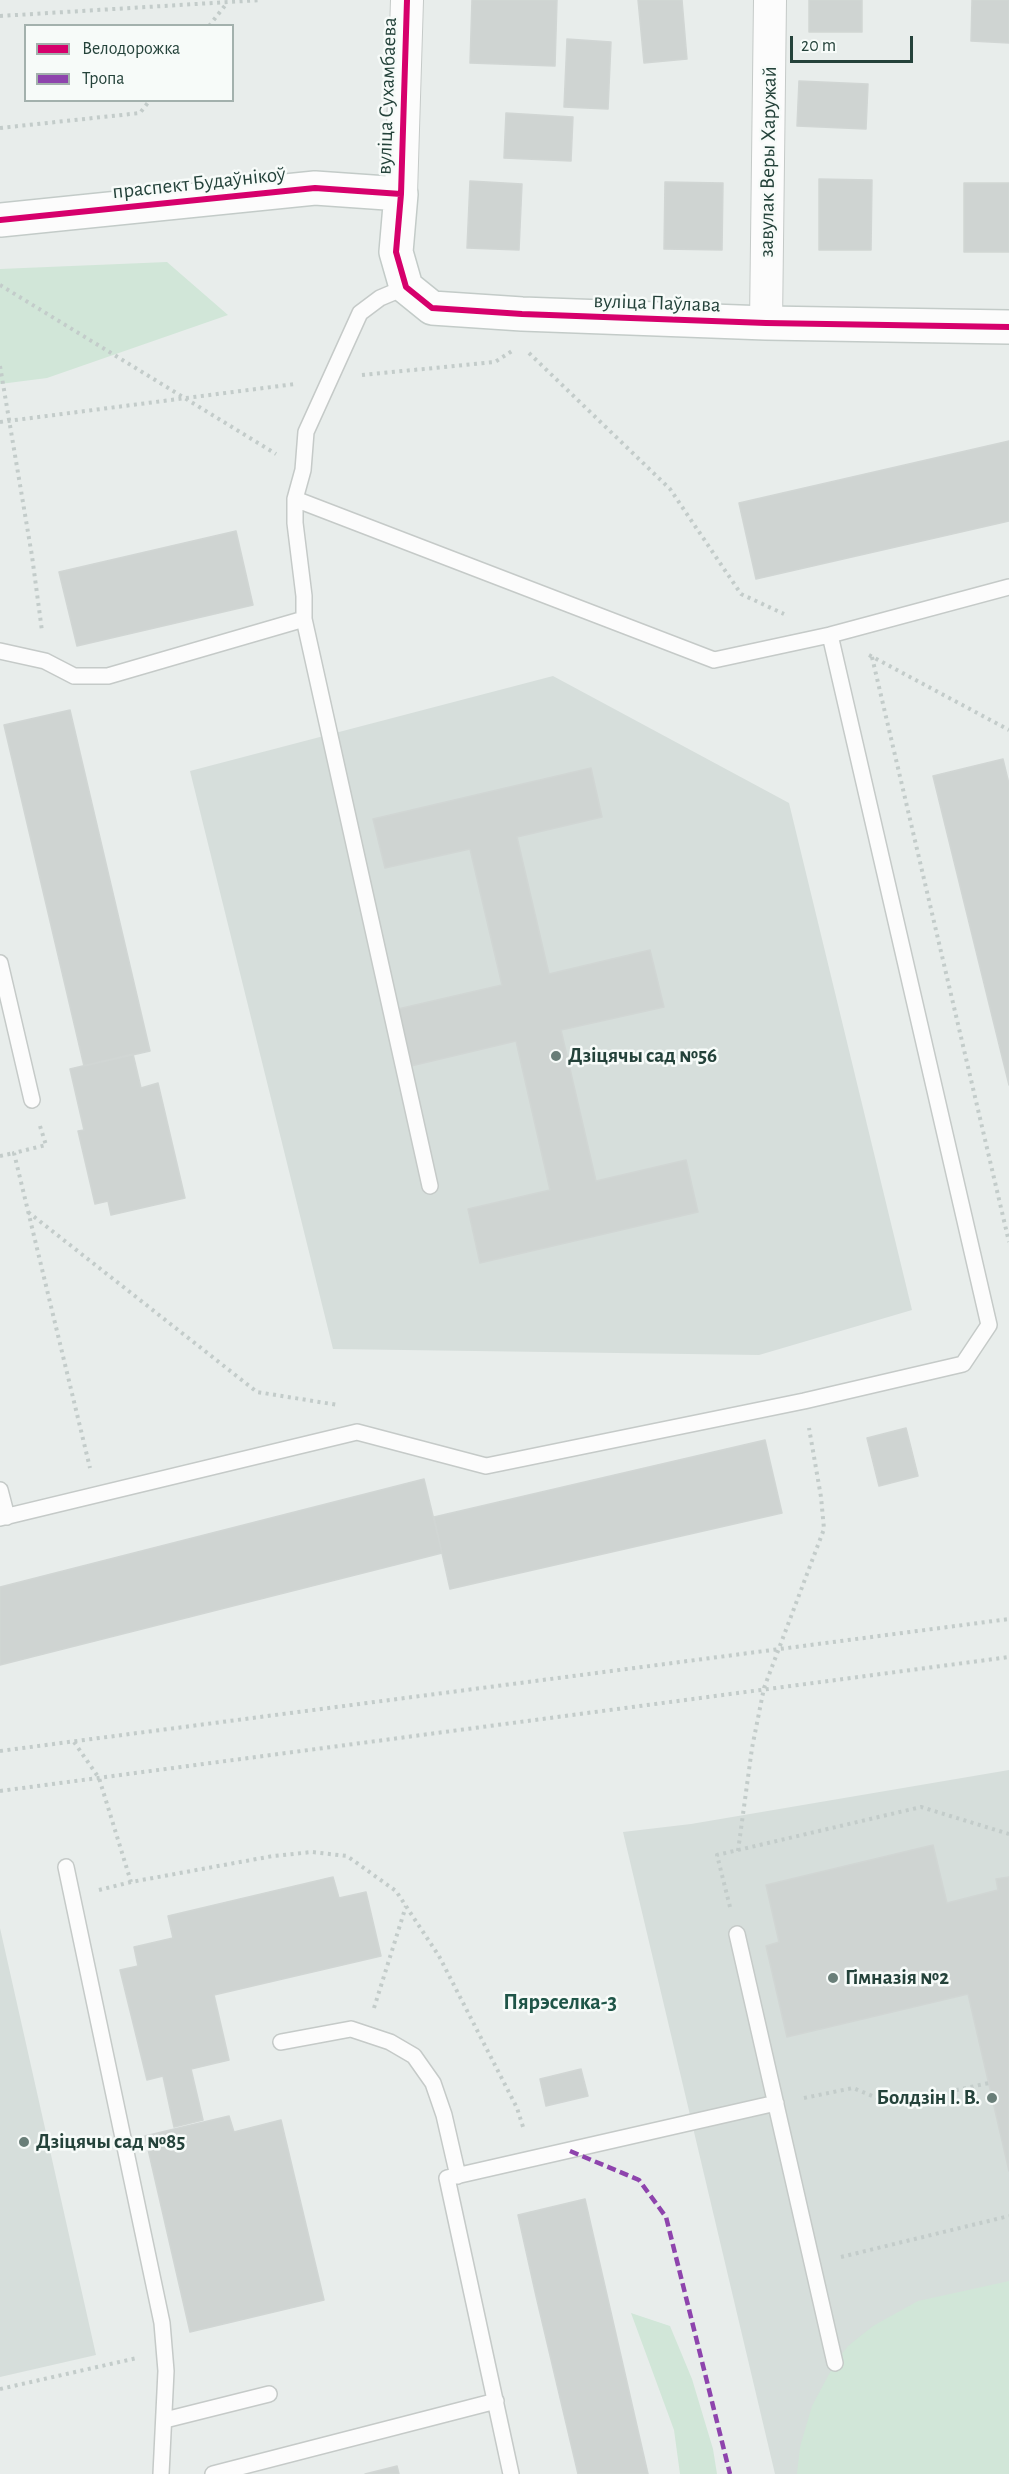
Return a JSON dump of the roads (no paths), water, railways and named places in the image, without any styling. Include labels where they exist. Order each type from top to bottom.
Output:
[{"type":"street","name":"вуліца Сухамбаева","points":[[401,194],[406,0]]},
{"type":"street","name":"завулак Веры Харужай","points":[[765,323],[770,0]]},
{"type":"street","name":"праспект Будаўнікоў","points":[[0,220],[315,188],[401,194]]},
{"type":"street","points":[[401,194],[396,252],[406,287]]},
{"type":"street","name":"вуліца Паўлава","points":[[406,287],[432,308],[522,314],[765,323],[1009,327]]},
{"type":"lane","points":[[406,287],[380,298],[360,313],[306,432],[303,470],[295,499],[295,524],[304,596],[304,619],[430,1186]]},
{"type":"lane","points":[[295,499],[714,660],[830,635],[1009,587]]},
{"type":"lane","points":[[0,651],[45,661],[74,676],[108,676],[304,619]]},
{"type":"lane","points":[[0,1490],[3,1517],[357,1432],[486,1466],[804,1401],[963,1364],[989,1325],[830,635]]},
{"type":"lane","points":[[0,963],[32,1100]]},
{"type":"lane","points":[[66,1867],[162,2323],[166,2371],[161,2474]]},
{"type":"lane","points":[[737,1934],[835,2363]]},
{"type":"lane","points":[[281,2042],[351,2029],[390,2042],[414,2056],[433,2083],[444,2115],[458,2176]]},
{"type":"lane","points":[[511,2474],[447,2178],[776,2103]]},
{"type":"lane","points":[[165,2420],[269,2394]]},
{"type":"lane","points":[[213,2474],[496,2401]]},
{"type":"place","name":"Дзіцячы сад №56","points":[[556,1056]]},
{"type":"place","name":"Гімназія №2","points":[[833,1978]]},
{"type":"place","name":"Болдзін І. В.","points":[[992,2098]]},
{"type":"place","name":"Дзіцячы сад №85","points":[[24,2142]]},
{"type":"district","name":"Пярэселка-3","points":[[560,2002]]}]
